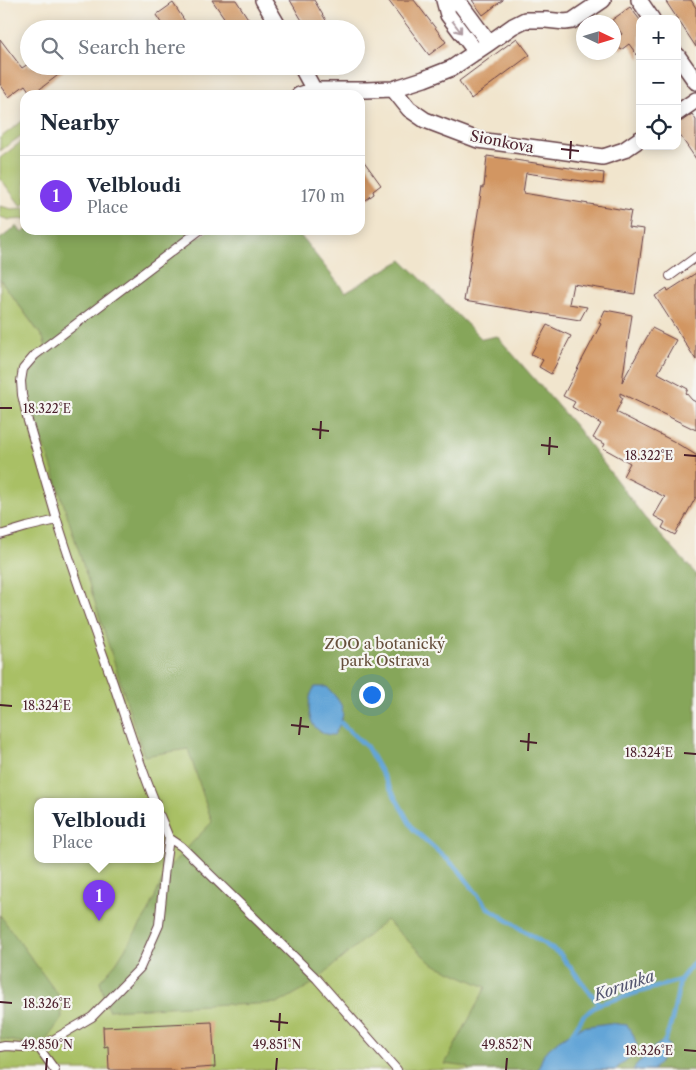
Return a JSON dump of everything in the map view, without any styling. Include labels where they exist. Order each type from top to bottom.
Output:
[{"type":"street","points":[[263,0],[275,20]]},
{"type":"street","points":[[444,0],[448,15],[476,52]]},
{"type":"street","points":[[453,0],[461,5],[489,43]]},
{"type":"street","points":[[365,90],[393,89],[424,79],[452,68],[513,26],[525,20],[572,21],[603,0]]},
{"type":"street","points":[[639,0],[649,15]]},
{"type":"street","points":[[681,60],[696,82]]},
{"type":"street","points":[[305,75],[312,90]]},
{"type":"street","name":"Sionkova","points":[[393,89],[409,109],[425,120],[478,140],[602,157],[624,150],[636,142]]},
{"type":"street","points":[[681,110],[696,100]]},
{"type":"lane","points":[[153,798],[71,567],[28,421],[22,395],[23,369],[35,355],[193,235]]},
{"type":"lane","points":[[670,276],[696,257]]},
{"type":"lane","points":[[0,534],[57,520]]},
{"type":"lane","points":[[164,825],[170,838],[181,846],[317,979],[397,1070]]},
{"type":"lane","points":[[0,1047],[39,1048],[92,1017],[140,968],[159,926],[170,838]]},
{"type":"lane","points":[[39,1048],[55,1070]]},
{"type":"green space","points":[[20,123],[20,137],[0,151],[0,138]]},
{"type":"green space","points":[[20,143],[20,205],[0,178],[0,158]]},
{"type":"green space","points":[[0,206],[12,209],[20,208],[20,219],[10,220],[0,217]]},
{"type":"green space","name":"ZOO a botanický park Ostrava","points":[[17,226],[20,230],[20,235],[197,235],[199,238],[203,235],[300,235],[345,292],[402,260],[482,339],[497,336],[577,428],[644,517],[696,574],[696,1070],[468,1070],[468,1067],[445,1064],[486,987],[431,963],[386,920],[312,984],[279,1003],[108,1010],[100,981],[116,963],[149,911],[167,869],[212,822],[188,749],[144,756],[48,455],[32,421],[26,383],[29,366],[48,353],[43,338],[0,279],[0,239]]},
{"type":"green space","name":"ZOO a botanický park Ostrava","points":[[186,235],[196,235],[696,1070],[0,1070],[0,279],[43,338]]},
{"type":"green space","points":[[0,915],[61,999],[62,1018],[47,1039],[26,1043],[0,1039]]},
{"type":"water","points":[[315,687],[327,687],[341,705],[343,715],[334,735],[320,731],[311,719],[309,702]]},
{"type":"water","points":[[609,1023],[627,1025],[633,1034],[637,1046],[631,1056],[615,1070],[538,1070],[544,1053],[559,1040],[582,1027]]},
{"type":"water","points":[[665,1041],[669,1045],[668,1052],[653,1070],[633,1070],[652,1049]]},
{"type":"building","points":[[212,0],[236,0],[249,20],[226,20]]},
{"type":"building","points":[[290,0],[314,0],[326,20],[302,20]]},
{"type":"building","points":[[388,0],[414,0],[446,42],[429,55]]},
{"type":"building","points":[[472,0],[503,0],[483,15]]},
{"type":"building","points":[[665,0],[691,0],[696,8],[696,47],[681,24],[681,15],[675,15]]},
{"type":"building","points":[[173,3],[184,20],[159,20],[156,15]]},
{"type":"building","points":[[630,7],[636,15],[636,54],[629,44],[621,50],[621,15],[619,15]]},
{"type":"building","points":[[517,38],[530,55],[471,99],[459,81]]},
{"type":"building","points":[[0,39],[20,65],[20,75],[58,75],[39,90],[28,90],[25,85],[9,97],[0,84]]},
{"type":"building","points":[[692,114],[696,120],[696,159],[681,137],[682,121]]},
{"type":"building","points":[[487,156],[604,173],[603,184],[526,173],[523,193],[631,211],[628,227],[644,229],[635,294],[573,284],[569,304],[587,307],[580,320],[464,301],[482,187],[484,187]]},
{"type":"building","points":[[365,163],[381,185],[366,200],[365,199]]},
{"type":"building","points":[[696,273],[696,360],[655,296],[667,288],[668,291]]},
{"type":"building","points":[[605,310],[632,315],[622,382],[652,328],[676,340],[658,373],[688,389],[686,393],[696,402],[696,430],[620,393],[620,396],[623,398],[616,412],[696,455],[696,497],[675,535],[662,528],[665,522],[654,516],[665,497],[623,476],[630,463],[603,448],[605,444],[593,438],[601,424],[572,407],[575,402],[563,396],[601,324],[599,323]]},
{"type":"building","points":[[547,325],[571,336],[551,374],[539,367],[543,360],[531,354]]},
{"type":"building","points":[[212,1022],[215,1067],[171,1070],[109,1070],[108,1046],[104,1047],[103,1027]]},
{"type":"waterway","points":[[341,723],[367,747],[413,829],[458,869],[487,907],[560,954],[599,1004]]},
{"type":"waterway","name":"Korunka","points":[[570,1037],[584,1015],[599,1004],[680,980],[696,960]]},
{"type":"waterway","points":[[662,1045],[671,1024],[680,980]]},
{"type":"place","name":"Velbloudi","points":[[99,921]]}]
